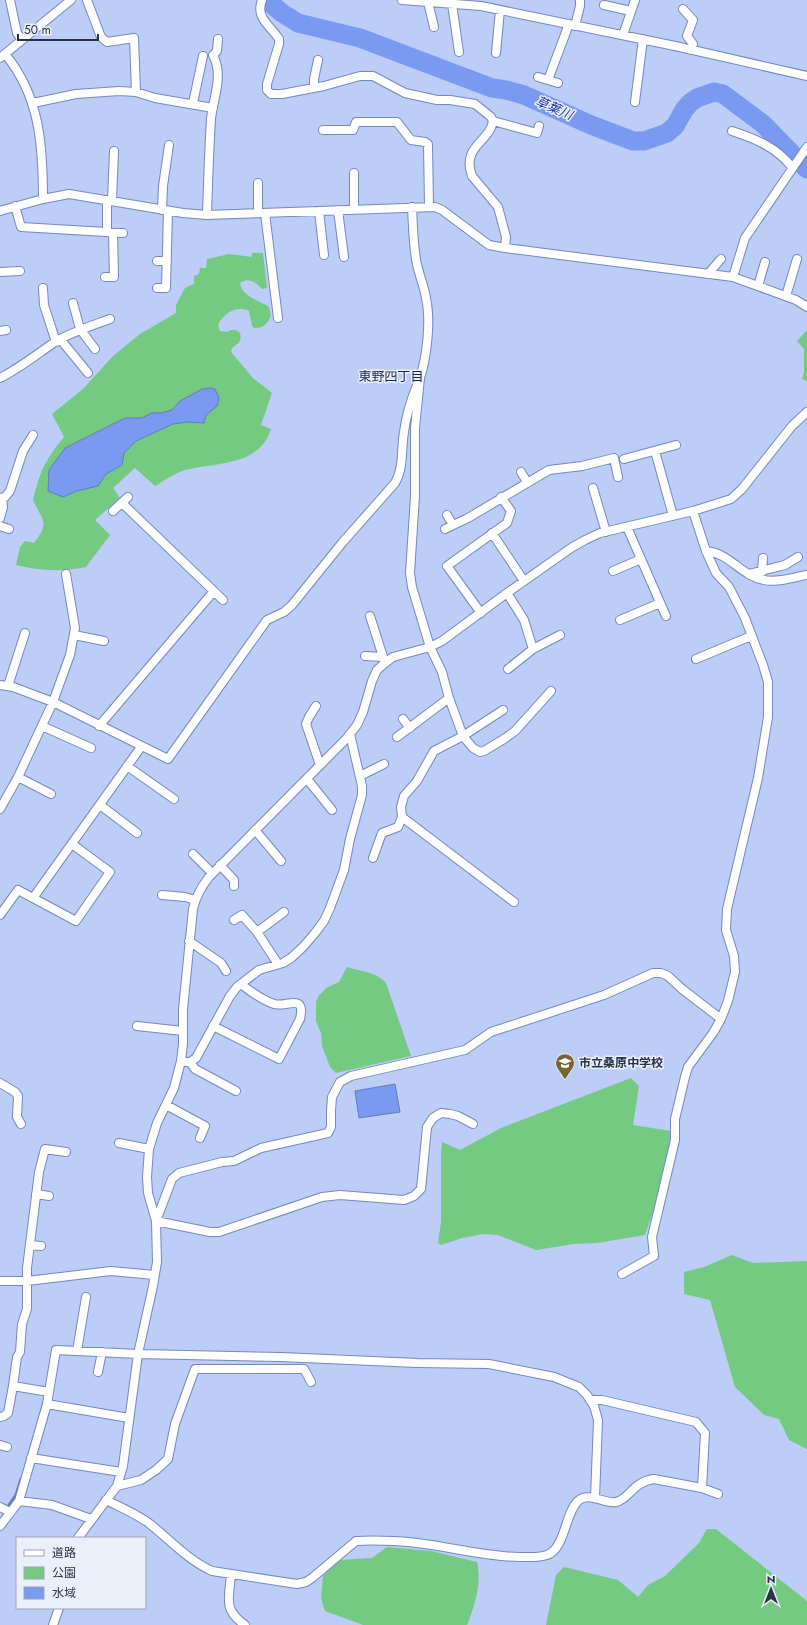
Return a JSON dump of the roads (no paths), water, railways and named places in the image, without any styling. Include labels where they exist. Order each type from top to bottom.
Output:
[{"type":"street","points":[[10,0],[17,33],[22,40]]},
{"type":"street","points":[[43,199],[41,140],[33,103],[17,67],[3,56],[71,0]]},
{"type":"street","points":[[87,0],[100,37],[107,42],[134,38],[136,92]]},
{"type":"street","points":[[262,0],[259,11],[260,16],[279,40],[267,84],[267,90],[271,94],[282,94],[314,88],[360,76],[373,76],[405,93],[437,100],[450,100],[475,104],[491,117],[493,121],[537,133],[539,126]]},
{"type":"street","points":[[402,0],[452,4],[480,3],[500,10],[643,39],[807,76]]},
{"type":"street","points":[[548,80],[580,6],[580,0]]},
{"type":"street","points":[[623,35],[635,0]]},
{"type":"street","points":[[428,2],[434,27]]},
{"type":"street","points":[[452,4],[459,52]]},
{"type":"street","points":[[604,5],[631,11]]},
{"type":"street","points":[[683,8],[693,20],[687,36],[692,44],[692,50]]},
{"type":"street","points":[[496,53],[500,10]]},
{"type":"street","points":[[207,215],[211,117],[218,83],[218,69],[213,55],[217,51],[218,39]]},
{"type":"street","points":[[635,102],[643,39]]},
{"type":"street","points":[[193,103],[203,56]]},
{"type":"street","points":[[314,88],[314,79],[318,60]]},
{"type":"street","points":[[538,77],[558,83]]},
{"type":"street","points":[[33,103],[76,94],[119,91],[136,92],[155,98],[193,103],[213,108]]},
{"type":"street","points":[[493,121],[491,129],[474,148],[470,160],[470,170],[472,176],[498,207],[506,237],[505,248]]},
{"type":"street","points":[[323,130],[353,130],[356,122],[397,122],[411,140],[425,142],[428,144],[429,206]]},
{"type":"street","points":[[732,131],[761,141],[793,165]]},
{"type":"street","points":[[157,288],[166,288],[167,261],[163,186],[169,145]]},
{"type":"street","points":[[733,278],[745,238],[775,196],[793,165],[805,150]]},
{"type":"street","points":[[105,277],[114,277],[110,232],[110,201],[114,151]]},
{"type":"street","points":[[354,173],[354,209]]},
{"type":"street","points":[[258,183],[278,318]]},
{"type":"street","points":[[0,210],[69,194],[165,210],[207,215],[429,206],[442,210],[489,245],[733,278],[786,296],[807,307]]},
{"type":"street","points":[[15,206],[21,227],[123,233]]},
{"type":"street","points":[[412,207],[416,261],[428,313],[428,328],[420,378],[416,428],[415,496],[410,573],[412,587],[430,647],[442,672],[449,698],[463,736],[473,748],[480,752],[484,751],[515,731],[551,690]]},
{"type":"street","points":[[338,210],[344,258]]},
{"type":"street","points":[[319,211],[324,255]]},
{"type":"street","points":[[708,274],[720,258]]},
{"type":"street","points":[[786,296],[797,258]]},
{"type":"street","points":[[157,261],[167,261]]},
{"type":"street","points":[[758,286],[765,262]]},
{"type":"street","points":[[0,272],[20,271]]},
{"type":"street","points":[[43,288],[44,305],[58,340],[88,373]]},
{"type":"street","points":[[73,303],[80,329],[95,349]]},
{"type":"street","points":[[0,378],[10,373],[58,340],[80,329],[110,319]]},
{"type":"street","points":[[26,634],[4,686],[53,702],[168,759],[267,620],[284,612],[292,605],[399,476],[406,417],[412,396],[420,378]]},
{"type":"street","points":[[365,656],[384,660],[404,653],[430,647],[442,641],[524,581],[585,540],[606,532],[693,511],[731,499],[742,489],[792,426],[807,412]]},
{"type":"street","points":[[0,518],[3,507],[1,498],[10,490],[23,451],[34,435]]},
{"type":"street","points":[[624,459],[676,446]]},
{"type":"street","points":[[655,451],[673,516]]},
{"type":"street","points":[[447,515],[449,527],[468,518],[501,497],[549,470],[582,466],[614,458],[618,477]]},
{"type":"street","points":[[521,472],[527,482]]},
{"type":"street","points":[[593,488],[606,532]]},
{"type":"street","points":[[113,511],[128,497]]},
{"type":"street","points":[[481,613],[447,566],[507,522],[511,511],[501,497]]},
{"type":"street","points":[[122,503],[223,600]]},
{"type":"street","points":[[622,1274],[654,1256],[652,1237],[675,1140],[675,1119],[684,1077],[688,1067],[713,1033],[721,1019],[728,1001],[735,972],[734,956],[726,930],[727,910],[758,778],[768,717],[768,682],[763,665],[745,618],[729,587],[716,573],[706,551],[693,511]]},
{"type":"street","points":[[0,526],[9,528]]},
{"type":"street","points":[[628,527],[666,616]]},
{"type":"street","points":[[492,533],[524,581]]},
{"type":"street","points":[[706,551],[716,552],[749,574],[764,580],[807,575]]},
{"type":"street","points":[[749,574],[762,572],[785,565],[798,557]]},
{"type":"street","points":[[762,572],[763,558]]},
{"type":"street","points":[[614,571],[641,559]]},
{"type":"street","points":[[0,809],[18,778],[53,702],[70,655],[74,635],[74,620],[66,574]]},
{"type":"street","points":[[99,726],[214,591]]},
{"type":"street","points":[[508,593],[524,620],[533,649]]},
{"type":"street","points":[[620,620],[660,603]]},
{"type":"street","points":[[370,616],[384,660]]},
{"type":"street","points":[[74,635],[104,641]]},
{"type":"street","points":[[508,669],[533,649],[560,635]]},
{"type":"street","points":[[696,659],[751,636]]},
{"type":"street","points":[[79,1537],[117,1486],[121,1472],[138,1354],[153,1286],[158,1252],[156,1221],[148,1193],[147,1177],[149,1149],[157,1122],[174,1088],[182,1061],[183,1009],[189,941],[195,900],[202,886],[212,873],[350,734],[357,725],[363,712],[376,670],[384,660]]},
{"type":"street","points":[[154,661],[161,667]]},
{"type":"street","points":[[398,737],[449,698]]},
{"type":"street","points":[[316,706],[306,724],[320,765]]},
{"type":"street","points":[[373,858],[382,834],[398,827],[402,817],[404,796],[416,781],[434,752],[463,736],[503,710]]},
{"type":"street","points":[[403,719],[410,728]]},
{"type":"street","points":[[42,726],[91,748]]},
{"type":"street","points":[[182,1061],[190,1062],[196,1058],[230,996],[241,984],[259,970],[291,958],[303,947],[324,921],[344,870],[350,839],[362,795],[360,776],[350,734]]},
{"type":"street","points":[[34,898],[141,746]]},
{"type":"street","points":[[360,776],[384,764]]},
{"type":"street","points":[[127,766],[174,799]]},
{"type":"street","points":[[18,778],[51,794]]},
{"type":"street","points":[[306,779],[332,810]]},
{"type":"street","points":[[100,805],[137,833]]},
{"type":"street","points":[[402,817],[514,902]]},
{"type":"street","points":[[255,830],[281,860]]},
{"type":"street","points":[[0,915],[18,890],[76,921],[110,872],[72,844]]},
{"type":"street","points":[[193,854],[212,873]]},
{"type":"street","points":[[220,866],[234,880],[234,886]]},
{"type":"street","points":[[162,895],[185,897],[195,900]]},
{"type":"street","points":[[257,932],[284,912]]},
{"type":"street","points":[[234,920],[242,915],[257,932],[278,964]]},
{"type":"street","points":[[189,941],[221,963],[226,971]]},
{"type":"street","points":[[156,1221],[172,1179],[178,1173],[222,1162],[234,1161],[261,1148],[328,1133],[331,1127],[332,1097],[340,1082],[352,1076],[465,1050],[491,1032],[604,995],[653,973],[661,973],[668,976],[682,989],[721,1019]]},
{"type":"street","points":[[213,1026],[279,1059],[300,1019],[300,1006],[296,1003],[290,1002],[274,1004],[251,992],[241,984]]},
{"type":"street","points":[[137,1026],[183,1031]]},
{"type":"street","points":[[190,1062],[195,1069],[236,1091]]},
{"type":"street","points":[[0,1083],[15,1092],[18,1096],[17,1116],[21,1124]]},
{"type":"street","points":[[166,1105],[205,1126],[200,1138]]},
{"type":"street","points":[[156,1221],[214,1232],[322,1197],[340,1195],[404,1200],[414,1196],[421,1189],[427,1127],[433,1118],[441,1113],[450,1114],[458,1116],[473,1124]]},
{"type":"street","points":[[119,1143],[149,1149]]},
{"type":"street","points":[[0,1417],[8,1413],[16,1357],[20,1352],[22,1324],[27,1309],[27,1281],[30,1245],[39,1172],[45,1148],[66,1152]]},
{"type":"street","points":[[36,1194],[49,1196]]},
{"type":"street","points":[[30,1245],[40,1246]]},
{"type":"street","points":[[0,1281],[27,1281],[112,1271],[154,1275]]},
{"type":"street","points":[[77,1351],[86,1297]]},
{"type":"street","points":[[0,1526],[20,1501],[47,1404],[56,1350],[138,1354],[489,1364],[554,1378],[579,1387],[594,1406],[598,1420],[596,1498]]},
{"type":"street","points":[[98,1372],[102,1352]]},
{"type":"street","points":[[117,1486],[141,1480],[156,1470],[168,1459],[175,1424],[195,1369],[304,1369],[311,1382]]},
{"type":"street","points":[[13,1386],[49,1392]]},
{"type":"street","points":[[590,1400],[602,1400],[696,1422],[705,1433],[702,1488]]},
{"type":"street","points":[[47,1404],[129,1418]]},
{"type":"street","points":[[31,1458],[121,1472]]},
{"type":"street","points":[[106,1500],[149,1524],[200,1566],[212,1572],[297,1584],[306,1582],[356,1541],[418,1543],[474,1554],[539,1557],[549,1554],[555,1548],[564,1533],[569,1515],[579,1499],[596,1498],[616,1502],[622,1499],[639,1484],[647,1480],[654,1479],[702,1488],[718,1494]]},
{"type":"street","points":[[20,1501],[52,1505],[91,1519]]},
{"type":"street","points":[[0,1507],[10,1512]]},
{"type":"street","points":[[231,1575],[228,1602],[230,1611],[245,1625]]},
{"type":"street","points":[[53,1625],[59,1609]]},
{"type":"water","points":[[202,389],[215,389],[219,398],[217,406],[206,415],[204,423],[187,422],[173,424],[136,441],[124,453],[122,465],[106,474],[98,486],[77,491],[63,497],[48,491],[49,470],[65,448],[125,418],[142,418],[151,413],[161,413],[172,410],[180,401]]},
{"type":"water","points":[[395,1084],[400,1112],[359,1118],[355,1091]]},
{"type":"waterway","name":"草葉川","points":[[268,1],[282,13],[298,23],[360,38],[492,88],[524,95],[591,125],[633,141],[644,141],[667,133],[675,126],[684,110],[697,98],[714,92],[723,94],[763,124],[807,169]]},
{"type":"waterway","points":[[9,1505],[16,1495],[21,1479]]},
{"type":"place","name":"市立桑原中学校","points":[[565,1080]]},
{"type":"district","name":"東野四丁目","points":[[391,376]]}]
